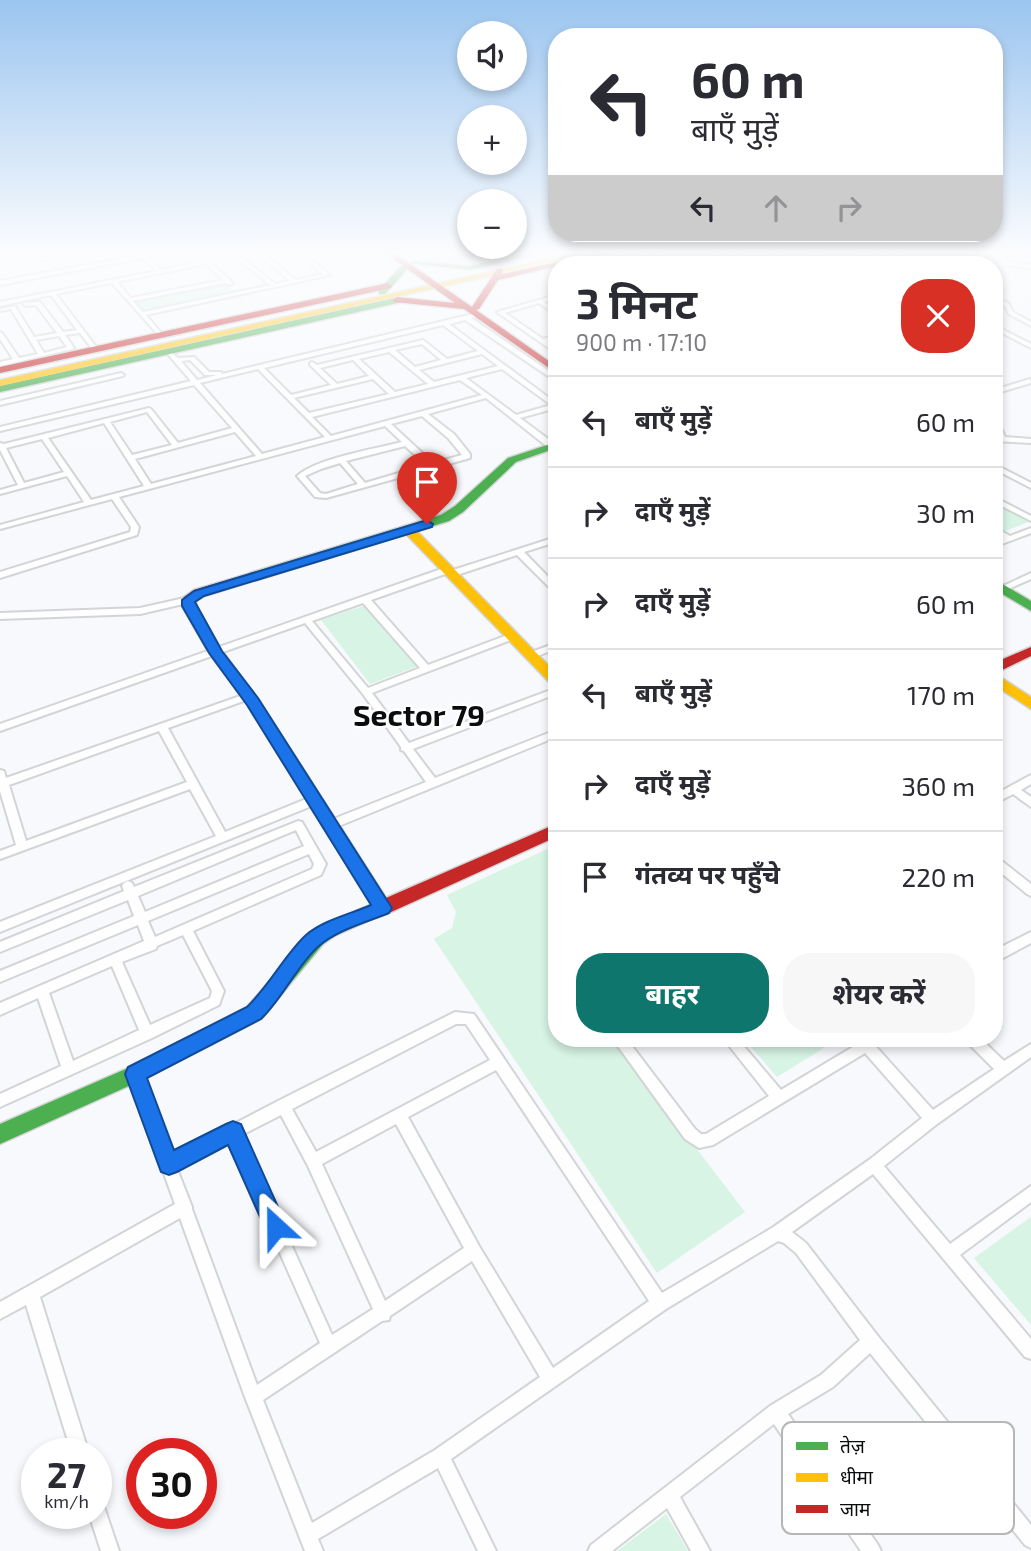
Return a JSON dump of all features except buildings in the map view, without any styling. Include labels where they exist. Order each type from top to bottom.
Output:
[{"type":"street","points":[[22,322],[42,355]]},
{"type":"street","points":[[0,364],[71,348],[52,322]]},
{"type":"street","points":[[75,322],[95,349]]},
{"type":"street","points":[[149,322],[160,335]]},
{"type":"street","points":[[0,370],[160,335],[237,322]]},
{"type":"street","points":[[0,377],[257,322]]},
{"type":"street","points":[[0,383],[263,322]]},
{"type":"street","points":[[0,390],[172,356],[280,322]]},
{"type":"street","points":[[172,356],[192,358],[207,374],[215,374],[450,322]]},
{"type":"street","points":[[490,322],[548,372]]},
{"type":"street","points":[[491,322],[548,358]]},
{"type":"street","points":[[491,322],[548,364]]},
{"type":"street","points":[[495,322],[548,345]]},
{"type":"street","points":[[443,323],[548,400]]},
{"type":"street","points":[[32,339],[80,329]]},
{"type":"street","points":[[0,429],[304,357],[399,329]]},
{"type":"street","points":[[410,331],[446,361]]},
{"type":"street","points":[[1003,332],[1031,346]]},
{"type":"street","points":[[0,334],[17,360]]},
{"type":"street","points":[[543,341],[548,339]]},
{"type":"street","points":[[315,367],[423,342]]},
{"type":"street","points":[[390,349],[432,384]]},
{"type":"street","points":[[414,369],[482,352]]},
{"type":"street","points":[[172,356],[261,457]]},
{"type":"street","points":[[304,357],[336,386]]},
{"type":"street","points":[[354,358],[393,394]]},
{"type":"street","points":[[260,367],[329,438]]},
{"type":"street","points":[[307,416],[503,367]]},
{"type":"street","points":[[1003,390],[1031,382],[1031,373]]},
{"type":"street","points":[[0,403],[121,375]]},
{"type":"street","points":[[289,397],[374,377]]},
{"type":"street","points":[[460,377],[548,441]]},
{"type":"street","points":[[0,424],[126,393]]},
{"type":"street","points":[[0,527],[487,396]]},
{"type":"street","points":[[136,397],[177,446]]},
{"type":"street","points":[[515,417],[548,408]]},
{"type":"street","points":[[22,486],[1,446],[149,410]]},
{"type":"street","points":[[407,443],[303,472],[300,476],[319,496],[467,456],[451,436],[423,413]]},
{"type":"street","points":[[106,421],[149,487]]},
{"type":"street","points":[[386,423],[431,466]]},
{"type":"street","points":[[131,458],[237,429]]},
{"type":"street","points":[[44,437],[89,503]]},
{"type":"street","points":[[1003,440],[1031,441]]},
{"type":"street","points":[[0,617],[140,611],[189,600],[199,593],[409,530],[453,514],[512,460],[548,447]]},
{"type":"street","points":[[342,461],[364,486]]},
{"type":"street","points":[[1003,471],[1031,486]]},
{"type":"street","points":[[0,492],[68,473]]},
{"type":"street","points":[[0,575],[134,533],[135,527],[114,496]]},
{"type":"street","points":[[1003,504],[1031,519]]},
{"type":"street","points":[[409,530],[548,673]]},
{"type":"street","points":[[1003,541],[1031,530]]},
{"type":"street","points":[[1003,535],[1009,539]]},
{"type":"street","points":[[0,728],[307,620],[548,542]]},
{"type":"street","points":[[519,552],[548,580]]},
{"type":"street","points":[[1003,584],[1031,576]]},
{"type":"street","points":[[1003,589],[1031,607]]},
{"type":"street","points":[[189,600],[189,606],[216,653],[249,696],[383,908]]},
{"type":"street","points":[[366,600],[427,670]]},
{"type":"street","points":[[307,620],[366,692],[433,783]]},
{"type":"street","points":[[366,692],[513,636]]},
{"type":"street","points":[[531,655],[548,649]]},
{"type":"street","points":[[1003,666],[1031,651]]},
{"type":"street","points":[[1003,675],[1031,691]]},
{"type":"street","points":[[1003,678],[1031,704]]},
{"type":"street","points":[[405,748],[548,694]]},
{"type":"street","points":[[22,846],[2,778],[249,696]]},
{"type":"street","points":[[162,727],[222,838]]},
{"type":"street","points":[[330,825],[548,736]]},
{"type":"street","points":[[1003,795],[1031,779]]},
{"type":"street","points":[[0,855],[192,784]]},
{"type":"street","points":[[1013,789],[1031,803]]},
{"type":"street","points":[[0,927],[315,800]]},
{"type":"street","points":[[0,947],[298,825],[320,864],[317,872],[117,961],[0,1009]]},
{"type":"street","points":[[0,1135],[135,1074],[254,1013],[312,940],[328,931],[548,835]]},
{"type":"street","points":[[0,977],[312,848]]},
{"type":"street","points":[[1003,868],[1031,891]]},
{"type":"street","points":[[124,877],[152,945]]},
{"type":"street","points":[[0,1101],[209,1005],[218,997],[218,991],[187,930]]},
{"type":"street","points":[[1003,951],[1031,937]]},
{"type":"street","points":[[117,961],[147,1034]]},
{"type":"street","points":[[42,991],[69,1070]]},
{"type":"street","points":[[169,1165],[283,1105],[462,1017],[474,1022],[660,1303]]},
{"type":"street","points":[[625,1047],[690,1134],[699,1141],[709,1140],[779,1098],[854,1047]]},
{"type":"street","points":[[736,1047],[779,1098]]},
{"type":"street","points":[[868,1047],[932,1119]]},
{"type":"street","points":[[981,1047],[1003,1069]]},
{"type":"street","points":[[135,1074],[253,1397],[311,1543],[660,1303],[777,1233],[1031,1050]]},
{"type":"street","points":[[313,1161],[498,1062]]},
{"type":"street","points":[[283,1105],[313,1161],[383,1314]]},
{"type":"street","points":[[399,1115],[474,1251],[550,1379]]},
{"type":"street","points":[[233,1131],[329,1346]]},
{"type":"street","points":[[874,1165],[1031,1351]]},
{"type":"street","points":[[949,1254],[1031,1193]]},
{"type":"street","points":[[0,1311],[185,1207]]},
{"type":"street","points":[[777,1233],[789,1238],[801,1248],[871,1342],[936,1422]]},
{"type":"street","points":[[253,1397],[383,1314],[474,1251]]},
{"type":"street","points":[[31,1295],[75,1438]]},
{"type":"street","points":[[597,1551],[670,1497],[776,1412],[827,1381],[871,1342]]},
{"type":"street","points":[[776,1412],[783,1422]]},
{"type":"street","points":[[441,1455],[488,1551]]},
{"type":"street","points":[[670,1497],[701,1551]]},
{"type":"street","points":[[1014,1518],[1031,1539]]},
{"type":"street","points":[[103,1529],[110,1551]]},
{"type":"street","points":[[860,1534],[872,1551]]},
{"type":"green space","points":[[1003,507],[1028,522],[1003,532]]},
{"type":"green space","points":[[367,605],[418,666],[370,684],[321,620]]},
{"type":"green space","points":[[548,849],[548,1047],[619,1047],[745,1212],[657,1273],[434,939],[452,928],[456,912],[447,895]]},
{"type":"green space","points":[[751,1047],[825,1047],[777,1077]]},
{"type":"green space","points":[[1031,1217],[1031,1325],[974,1258]]},
{"type":"green space","points":[[666,1514],[688,1551],[617,1551]]},
{"type":"traffic: fast","points":[[0,389],[299,322]]},
{"type":"traffic: fast","points":[[255,576],[445,518],[459,509],[512,460],[548,448]]},
{"type":"traffic: fast","points":[[1003,589],[1031,607]]},
{"type":"traffic: fast","points":[[0,1134],[135,1074],[254,1013],[317,939],[328,931],[382,907]]},
{"type":"traffic: slow","points":[[0,383],[273,322]]},
{"type":"traffic: slow","points":[[409,530],[548,673]]},
{"type":"traffic: slow","points":[[1003,684],[1031,704]]},
{"type":"traffic: jam","points":[[0,370],[220,322]]},
{"type":"traffic: jam","points":[[488,322],[548,364]]},
{"type":"traffic: jam","points":[[255,576],[199,593],[189,600],[189,606],[216,653],[253,702],[383,908]]},
{"type":"traffic: jam","points":[[1003,665],[1031,651]]},
{"type":"traffic: jam","points":[[382,907],[548,834]]},
{"type":"district","name":"Sector 79","points":[[419,716]]},
{"type":"route","points":[[276,1227],[233,1131],[169,1165],[135,1074],[254,1013],[312,940],[383,908],[253,702],[216,653],[189,606],[189,600],[199,593],[427,524]]}]
